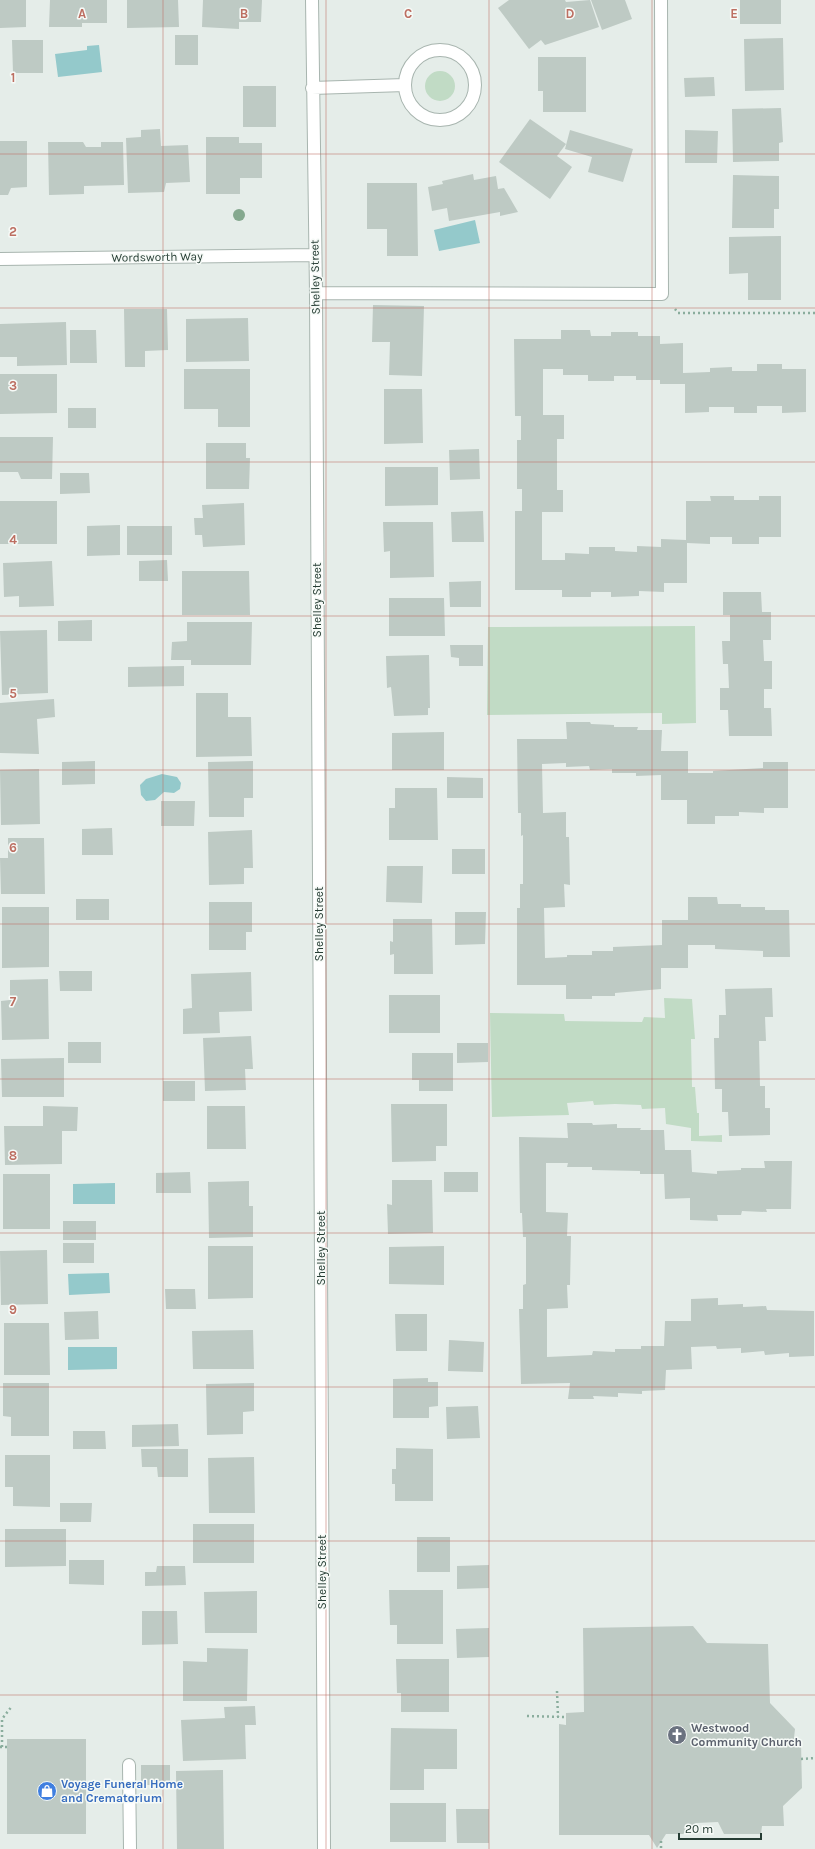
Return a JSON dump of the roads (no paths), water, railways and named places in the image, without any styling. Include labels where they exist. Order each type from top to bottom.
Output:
[{"type":"street","name":"Shelley Street","points":[[312,0],[312,88],[316,293],[324,1849]]},
{"type":"street","points":[[316,293],[662,294],[661,0]]},
{"type":"street","points":[[431,51],[443,51],[454,54],[464,60],[471,69],[474,80],[474,92],[467,107],[454,118],[442,120],[431,119],[420,115],[412,107],[407,97],[405,86],[406,74],[412,64],[421,56],[431,51]]},
{"type":"street","points":[[312,88],[405,86]]},
{"type":"street","name":"Wordsworth Way","points":[[0,260],[315,255]]},
{"type":"street","points":[[129,1765],[130,1849]]},
{"type":"water","points":[[99,45],[102,72],[58,77],[55,54],[87,50],[87,46]]},
{"type":"water","points":[[475,220],[480,243],[439,251],[434,230]]},
{"type":"water","points":[[162,774],[177,777],[181,783],[180,789],[174,793],[164,792],[155,800],[146,801],[141,795],[140,785],[146,779]]},
{"type":"water","points":[[115,1183],[115,1204],[73,1204],[73,1184]]},
{"type":"water","points":[[109,1273],[110,1293],[69,1295],[68,1274]]},
{"type":"water","points":[[68,1347],[117,1347],[117,1369],[68,1370]]},
{"type":"place","name":"Westwood Community Church","points":[[677,1735]]},
{"type":"place","name":"Voyage Funeral Home and Crematorium","points":[[47,1791]]}]
